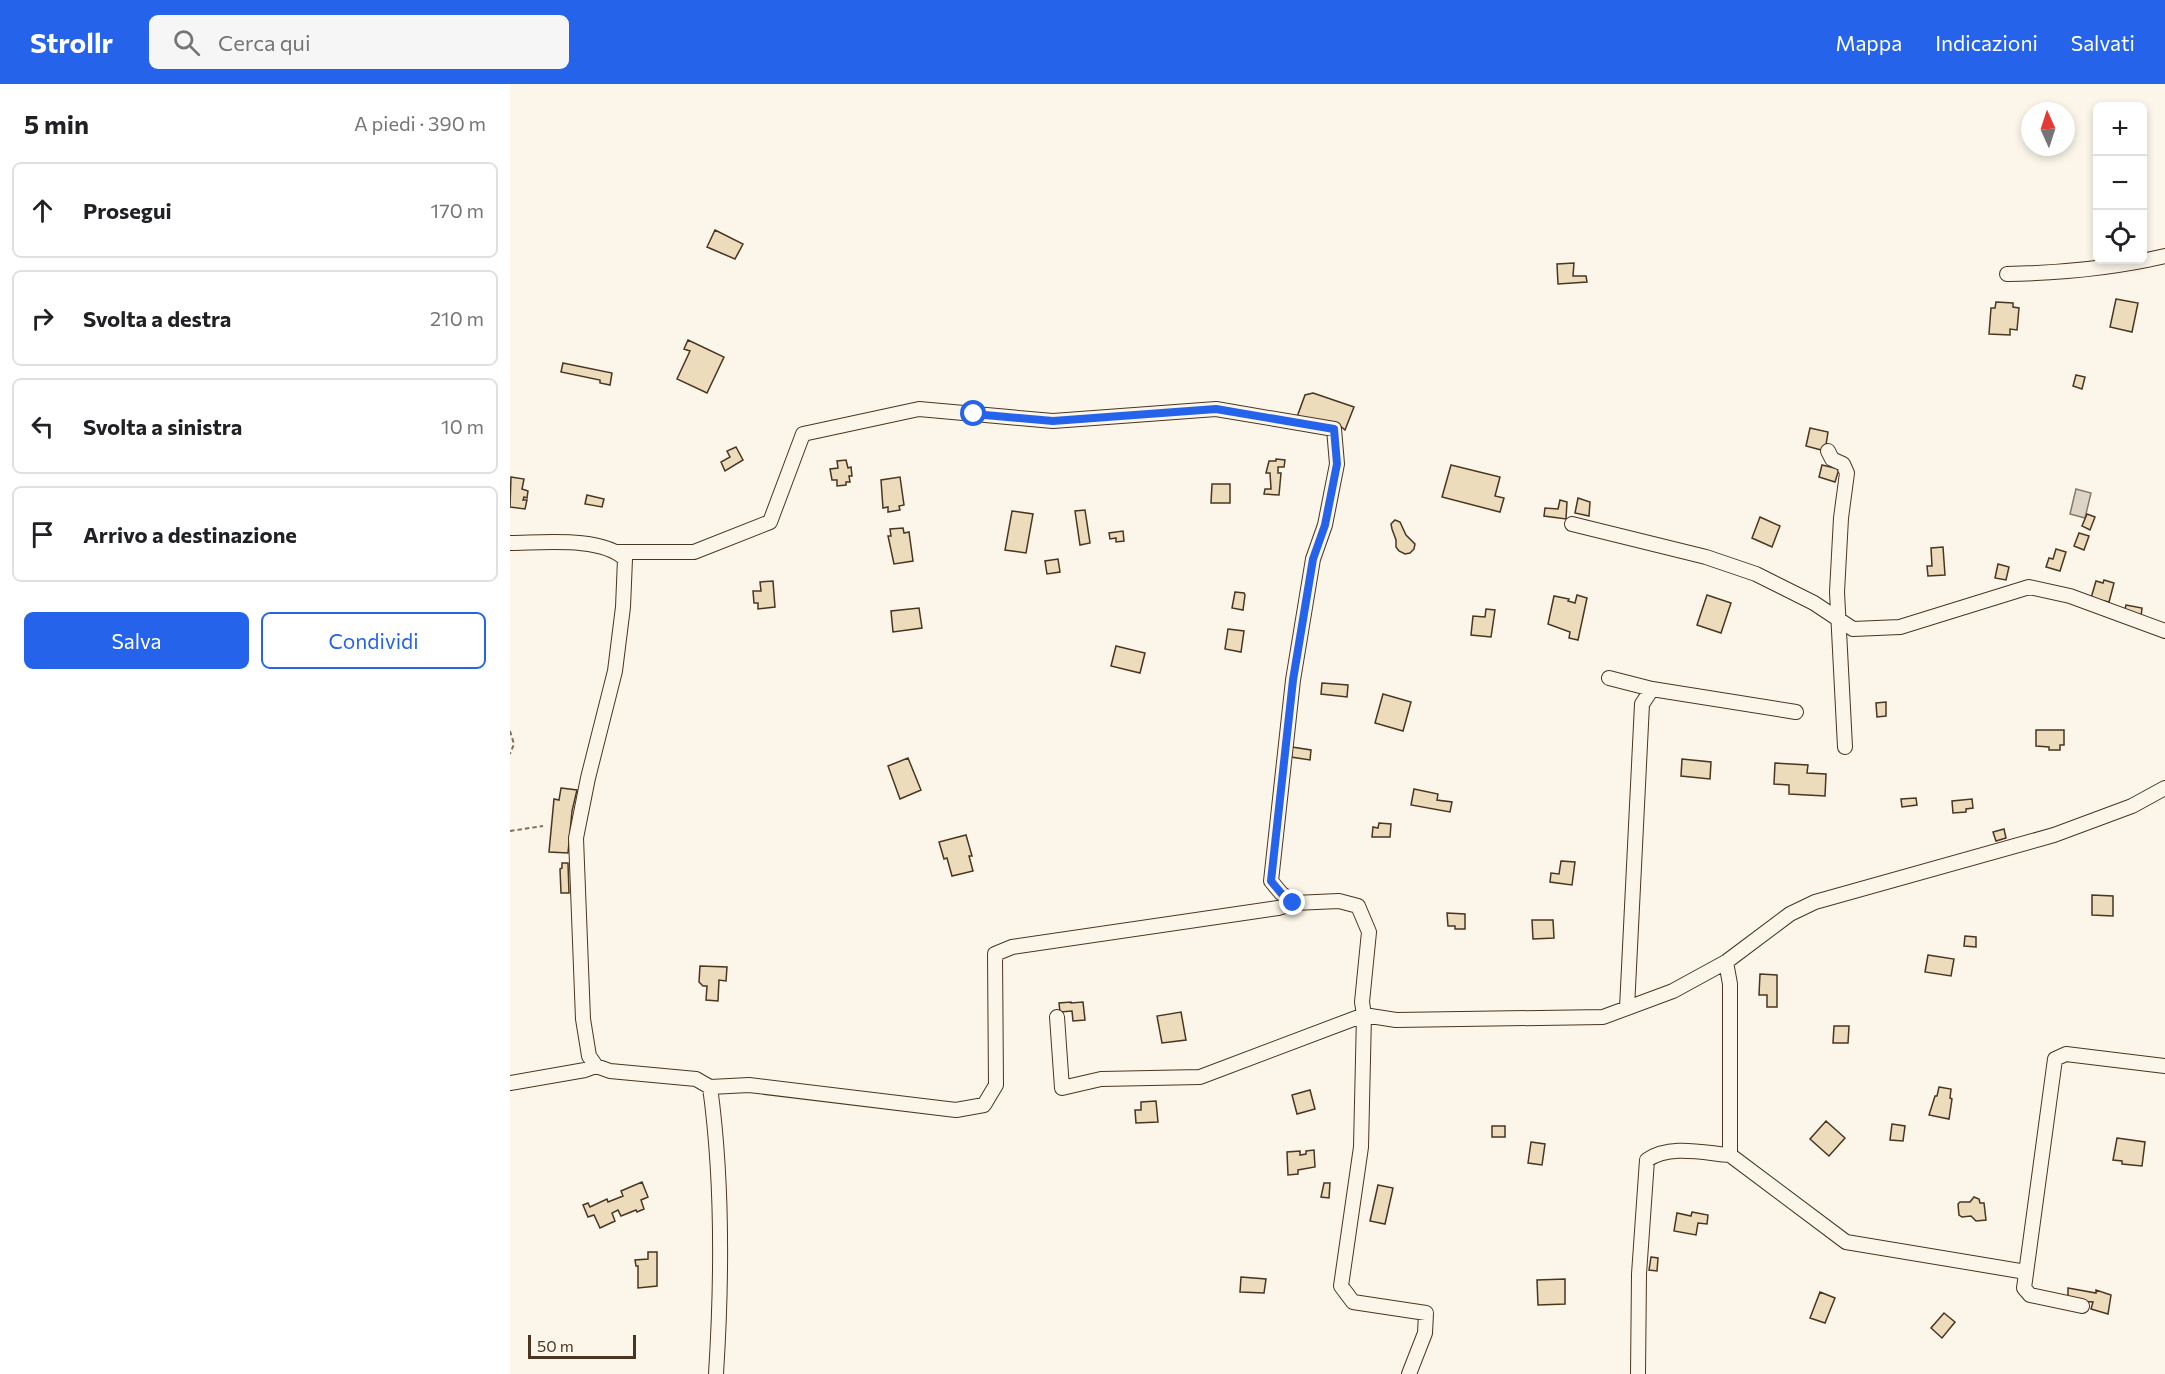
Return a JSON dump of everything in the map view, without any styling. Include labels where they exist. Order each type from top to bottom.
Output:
[{"type":"street","points":[[2007,274],[2136,263],[2165,256]]},
{"type":"street","points":[[510,543],[597,546],[617,552],[694,552],[770,522],[803,434],[919,409],[1053,421],[1216,409],[1334,429],[1337,464],[1325,525],[1313,559],[1293,680],[1271,881],[1293,903]]},
{"type":"street","points":[[1828,451],[1832,459],[1843,464],[1847,473],[1837,592],[1845,747]]},
{"type":"street","points":[[1572,524],[1706,557],[1756,574],[1814,603],[1853,630],[1900,627],[2029,587],[2070,596],[2165,631]]},
{"type":"street","points":[[617,552],[625,559],[623,607],[615,671],[588,778],[576,838],[583,1019],[589,1056],[596,1066],[610,1071],[696,1079],[710,1087],[749,1084],[956,1110],[984,1105],[996,1085],[994,954],[1012,947],[1278,908],[1293,903],[1339,902],[1358,906],[1369,932],[1362,1002],[1364,1015],[1361,1147],[1341,1286],[1353,1302],[1426,1313],[1425,1333],[1409,1374]]},
{"type":"street","points":[[1609,678],[1652,689],[1796,712]]},
{"type":"street","points":[[1627,1008],[1642,704],[1652,689]]},
{"type":"street","points":[[1057,1017],[1062,1088],[1101,1079],[1200,1077],[1364,1015],[1396,1020],[1604,1017],[1673,991],[1726,962],[1790,914],[1815,902],[2054,836],[2132,806],[2165,788]]},
{"type":"street","points":[[1726,962],[1730,984],[1730,1155]]},
{"type":"street","points":[[2082,1306],[2030,1295],[2024,1288],[2055,1059],[2066,1054],[2165,1066]]},
{"type":"street","points":[[510,1083],[596,1066]]},
{"type":"street","points":[[710,1087],[716,1133],[720,1237],[716,1374]]},
{"type":"street","points":[[1638,1374],[1639,1274],[1647,1160],[1656,1153],[1673,1151],[1730,1155],[1846,1242],[2026,1272]]},
{"type":"path","points":[[510,731],[514,744],[510,754]]},
{"type":"path","points":[[510,831],[543,826]]},
{"type":"shaded area","points":[[2076,489],[2091,493],[2085,518],[2070,514]]},
{"type":"building","points":[[715,230],[743,244],[735,259],[707,247]]},
{"type":"building","points":[[1574,263],[1573,276],[1586,276],[1587,282],[1558,284],[1557,264]]},
{"type":"building","points":[[2116,299],[2138,303],[2132,332],[2110,327]]},
{"type":"building","points":[[1996,302],[2013,303],[2013,307],[2019,308],[2017,330],[2010,329],[2010,335],[1989,334],[1991,308],[1995,308]]},
{"type":"building","points":[[688,340],[724,357],[707,393],[677,379],[690,351],[684,349]]},
{"type":"building","points":[[563,363],[612,373],[610,385],[600,383],[600,380],[561,372]]},
{"type":"building","points":[[2076,375],[2085,377],[2082,389],[2073,386]]},
{"type":"building","points":[[1313,393],[1354,407],[1345,430],[1338,424],[1297,417],[1305,395]]},
{"type":"building","points":[[1810,428],[1828,432],[1825,451],[1806,446]]},
{"type":"building","points":[[736,447],[743,460],[725,471],[721,462],[730,457],[727,451]]},
{"type":"building","points":[[1276,459],[1285,460],[1284,467],[1278,467],[1278,473],[1281,473],[1279,495],[1264,494],[1265,489],[1271,489],[1270,473],[1266,473],[1269,461],[1276,461]]},
{"type":"building","points":[[846,460],[848,468],[851,467],[850,482],[837,486],[837,480],[832,480],[830,469],[838,468],[837,461]]},
{"type":"building","points":[[1451,465],[1500,477],[1495,496],[1504,498],[1500,512],[1442,497]]},
{"type":"building","points":[[1822,465],[1839,469],[1835,482],[1819,477]]},
{"type":"building","points":[[511,477],[524,479],[522,489],[528,491],[527,498],[524,497],[523,500],[527,500],[525,509],[510,507]]},
{"type":"building","points":[[900,477],[904,505],[899,506],[900,510],[888,512],[888,507],[883,508],[881,480]]},
{"type":"building","points":[[1212,484],[1230,484],[1230,503],[1211,503]]},
{"type":"building","points":[[587,495],[604,499],[602,507],[585,504]]},
{"type":"building","points":[[1578,498],[1590,502],[1589,516],[1575,513]]},
{"type":"building","points":[[1560,500],[1567,502],[1566,519],[1544,516],[1545,508],[1558,509]]},
{"type":"building","points":[[1085,510],[1090,543],[1080,545],[1075,511]]},
{"type":"building","points":[[1012,511],[1033,514],[1026,553],[1005,550]]},
{"type":"building","points":[[2087,514],[2095,517],[2090,530],[2082,526]]},
{"type":"building","points":[[1760,517],[1780,526],[1772,547],[1752,538]]},
{"type":"building","points":[[1395,520],[1400,522],[1406,535],[1415,544],[1410,553],[1405,554],[1396,547],[1391,524]]},
{"type":"building","points":[[903,528],[904,533],[909,532],[913,561],[894,564],[888,536],[891,536],[890,529]]},
{"type":"building","points":[[1123,531],[1124,541],[1116,542],[1116,538],[1110,539],[1109,533]]},
{"type":"building","points":[[2079,533],[2089,536],[2084,550],[2074,546]]},
{"type":"building","points":[[1943,547],[1945,575],[1928,576],[1927,566],[1932,566],[1931,548]]},
{"type":"building","points":[[2056,549],[2066,552],[2060,571],[2046,567],[2049,558],[2053,559]]},
{"type":"building","points":[[1058,559],[1060,572],[1047,574],[1045,561]]},
{"type":"building","points":[[1998,564],[2009,567],[2006,580],[1995,578]]},
{"type":"building","points":[[2104,580],[2114,583],[2109,602],[2091,598],[2096,581],[2103,583]]},
{"type":"building","points":[[773,581],[775,607],[758,609],[758,603],[754,603],[753,591],[761,591],[760,582]]},
{"type":"building","points":[[1235,592],[1245,595],[1243,610],[1232,608]]},
{"type":"building","points":[[1577,595],[1587,598],[1578,640],[1569,638],[1570,632],[1548,624],[1554,596],[1569,599],[1568,601],[1575,603]]},
{"type":"building","points":[[1707,595],[1731,603],[1721,633],[1697,625]]},
{"type":"building","points":[[2126,605],[2142,608],[2141,616],[2124,613]]},
{"type":"building","points":[[919,608],[922,628],[893,632],[891,611]]},
{"type":"building","points":[[1486,609],[1495,610],[1491,637],[1471,635],[1473,616],[1485,617]]},
{"type":"building","points":[[1228,629],[1244,631],[1241,652],[1225,649]]},
{"type":"building","points":[[1116,646],[1145,653],[1140,673],[1111,666]]},
{"type":"building","points":[[1322,683],[1348,685],[1347,697],[1321,694]]},
{"type":"building","points":[[1383,694],[1411,702],[1403,731],[1375,723]]},
{"type":"building","points":[[1886,702],[1886,716],[1877,717],[1876,703]]},
{"type":"building","points":[[2036,730],[2064,730],[2064,745],[2060,745],[2060,750],[2049,750],[2049,747],[2036,746]]},
{"type":"building","points":[[1292,747],[1311,750],[1310,760],[1291,757]]},
{"type":"building","points":[[908,758],[921,790],[900,799],[888,766]]},
{"type":"building","points":[[1682,759],[1711,762],[1710,779],[1681,776]]},
{"type":"building","points":[[1775,763],[1808,765],[1807,773],[1826,774],[1825,796],[1789,794],[1789,785],[1774,784]]},
{"type":"building","points":[[561,788],[577,790],[572,811],[568,853],[549,852],[554,799],[559,800]]},
{"type":"building","points":[[1414,789],[1438,794],[1437,800],[1452,802],[1450,812],[1411,805]]},
{"type":"building","points":[[1916,798],[1917,805],[1902,807],[1901,799]]},
{"type":"building","points":[[1972,799],[1973,808],[1966,809],[1966,812],[1953,813],[1952,801]]},
{"type":"building","points":[[1379,823],[1391,824],[1390,837],[1372,837],[1373,827],[1378,828]]},
{"type":"building","points":[[2004,829],[2006,838],[1996,841],[1993,832]]},
{"type":"building","points":[[966,835],[972,856],[969,856],[973,871],[952,876],[939,842]]},
{"type":"building","points":[[1561,861],[1575,862],[1572,885],[1550,882],[1551,873],[1559,874]]},
{"type":"building","points":[[562,863],[568,863],[569,893],[561,893]]},
{"type":"building","points":[[2092,895],[2113,896],[2113,916],[2092,915]]},
{"type":"building","points":[[1447,913],[1465,914],[1465,929],[1448,926]]},
{"type":"building","points":[[1532,920],[1553,920],[1554,938],[1533,939]]},
{"type":"building","points":[[1965,936],[1976,937],[1976,947],[1964,946]]},
{"type":"building","points":[[1928,955],[1954,959],[1951,976],[1925,972]]},
{"type":"building","points":[[700,966],[727,967],[726,981],[719,980],[718,1001],[706,1000],[707,986],[699,982]]},
{"type":"building","points":[[1760,974],[1777,975],[1777,1007],[1767,1007],[1767,995],[1759,995]]},
{"type":"building","points":[[1083,1002],[1085,1020],[1073,1021],[1072,1011],[1060,1012],[1059,1003]]},
{"type":"building","points":[[1181,1012],[1186,1040],[1162,1043],[1157,1016]]},
{"type":"building","points":[[1834,1026],[1849,1026],[1848,1043],[1833,1043]]},
{"type":"building","points":[[1939,1087],[1951,1089],[1949,1119],[1929,1115]]},
{"type":"building","points":[[1310,1090],[1315,1109],[1297,1114],[1292,1095]]},
{"type":"building","points":[[1156,1101],[1158,1122],[1136,1123],[1135,1110],[1141,1110],[1141,1102]]},
{"type":"building","points":[[1826,1121],[1845,1138],[1829,1156],[1810,1139]]},
{"type":"building","points":[[1892,1124],[1905,1126],[1903,1141],[1890,1140]]},
{"type":"building","points":[[1492,1126],[1505,1126],[1505,1137],[1492,1137]]},
{"type":"building","points":[[2117,1138],[2145,1142],[2142,1166],[2122,1164],[2122,1161],[2113,1160]]},
{"type":"building","points":[[1531,1142],[1545,1144],[1542,1165],[1528,1163]]},
{"type":"building","points":[[1314,1150],[1315,1167],[1298,1170],[1298,1174],[1288,1175],[1287,1152],[1300,1151],[1300,1155]]},
{"type":"building","points":[[642,1182],[648,1197],[641,1200],[644,1209],[621,1216],[618,1210],[612,1213],[615,1221],[600,1228],[594,1215],[588,1217],[583,1205],[588,1203],[590,1207],[607,1199],[608,1202],[623,1196],[621,1191]]},
{"type":"building","points":[[1324,1183],[1330,1183],[1329,1198],[1321,1197]]},
{"type":"building","points":[[1378,1185],[1393,1188],[1385,1224],[1370,1221]]},
{"type":"building","points":[[1974,1197],[1979,1199],[1980,1203],[1984,1203],[1986,1220],[1976,1221],[1971,1216],[1959,1215],[1958,1204],[1970,1202]]},
{"type":"building","points":[[1692,1212],[1708,1215],[1707,1224],[1698,1223],[1696,1235],[1674,1231],[1677,1213],[1691,1216]]},
{"type":"building","points":[[648,1252],[657,1252],[657,1286],[638,1288],[638,1266],[635,1260],[648,1259]]},
{"type":"building","points":[[1651,1257],[1658,1258],[1657,1271],[1649,1270]]},
{"type":"building","points":[[1241,1277],[1266,1279],[1264,1293],[1240,1292]]},
{"type":"building","points":[[1565,1279],[1565,1304],[1538,1305],[1537,1280]]},
{"type":"building","points":[[2068,1288],[2096,1293],[2096,1290],[2111,1295],[2108,1314],[2091,1309],[2093,1302],[2062,1300],[2068,1295]]},
{"type":"building","points":[[1820,1292],[1835,1298],[1825,1323],[1810,1318]]},
{"type":"building","points":[[1944,1313],[1955,1322],[1942,1338],[1931,1328]]},
{"type":"route","points":[[974,414],[1053,421],[1216,409],[1334,429],[1337,464],[1325,525],[1313,559],[1290,695],[1271,881],[1293,903]]}]
